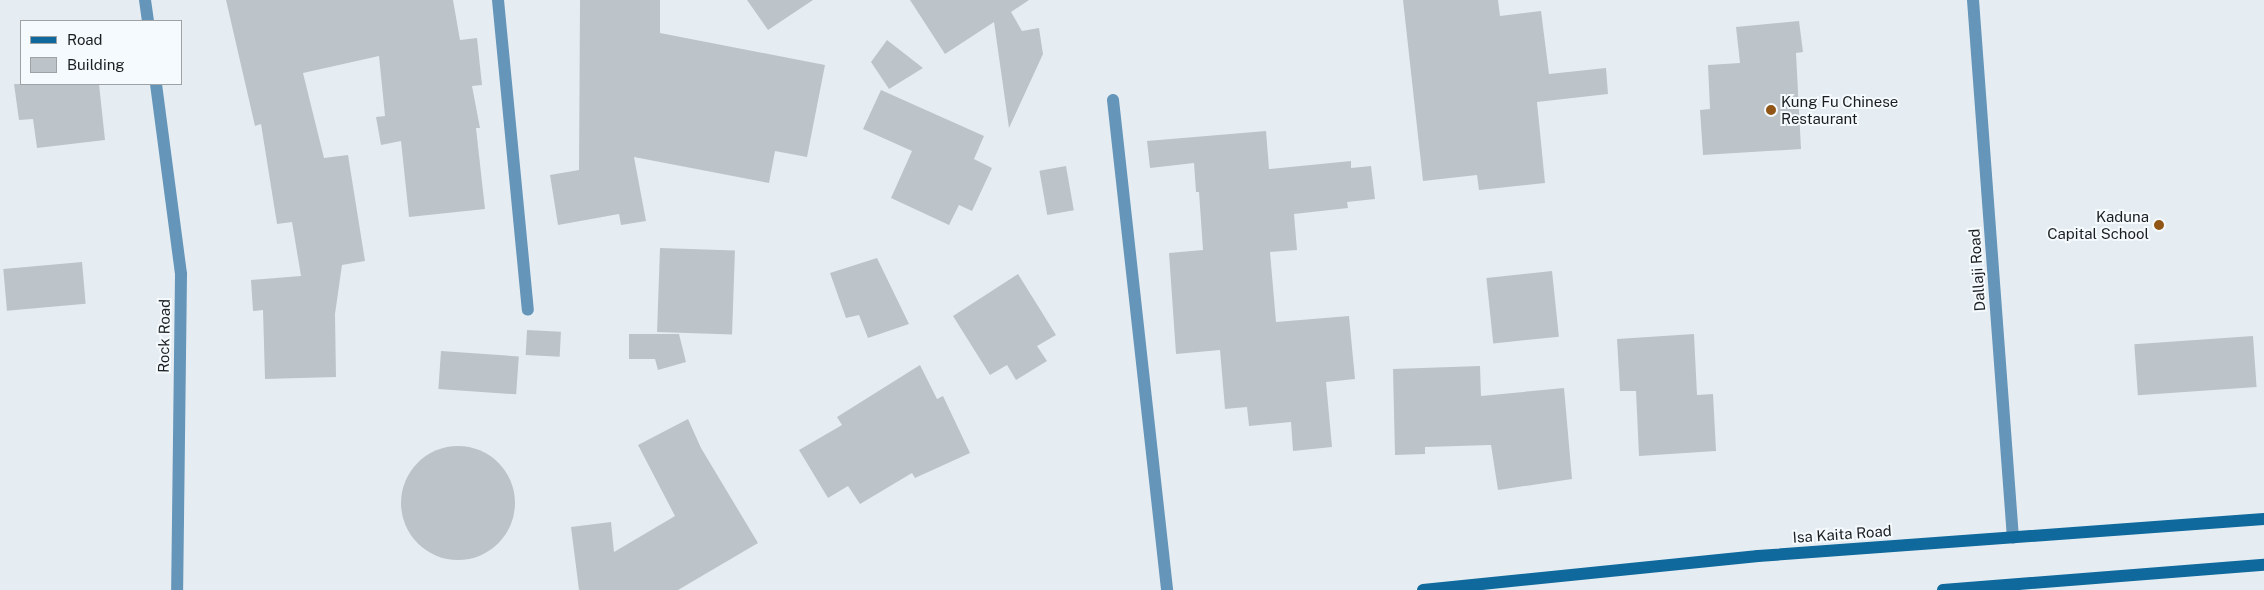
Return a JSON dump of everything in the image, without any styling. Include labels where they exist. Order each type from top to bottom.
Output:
[{"type":"main road","name":"Isa Kaita Road","points":[[1423,590],[1758,556],[2264,519]]},
{"type":"main road","points":[[1943,590],[2264,565]]},
{"type":"street","points":[[145,0],[148,20]]},
{"type":"street","points":[[498,0],[528,310]]},
{"type":"street","name":"Dallaji Road","points":[[1973,0],[2013,538]]},
{"type":"street","name":"Rock Road","points":[[156,85],[181,274],[177,590]]},
{"type":"street","points":[[1113,100],[1167,590]]},
{"type":"building","points":[[226,0],[453,0],[460,40],[477,38],[482,85],[472,86],[480,128],[476,128],[485,209],[409,217],[401,141],[381,145],[376,117],[385,116],[379,56],[303,73],[324,158],[348,155],[365,261],[342,265],[335,314],[336,377],[265,379],[263,310],[253,311],[251,280],[301,276],[292,222],[277,224],[261,124],[255,126]]},
{"type":"building","points":[[580,0],[660,0],[660,33],[825,65],[807,157],[775,151],[769,183],[634,157],[646,221],[621,225],[619,214],[558,225],[550,175],[579,170]]},
{"type":"building","points":[[747,0],[813,0],[768,30]]},
{"type":"building","points":[[910,0],[1029,0],[1011,12],[1022,31],[1039,28],[1043,54],[1009,128],[994,22],[945,54]]},
{"type":"building","points":[[1403,0],[1498,0],[1500,16],[1541,11],[1549,74],[1606,68],[1608,94],[1537,102],[1545,183],[1479,190],[1477,175],[1423,181]]},
{"type":"building","points":[[1799,21],[1803,52],[1796,53],[1801,149],[1703,155],[1700,110],[1710,109],[1708,65],[1740,63],[1736,27]]},
{"type":"building","points":[[887,40],[923,68],[889,89],[871,62]]},
{"type":"building","points":[[14,84],[99,85],[105,140],[37,148],[33,119],[19,120]]},
{"type":"building","points":[[881,90],[984,136],[974,159],[992,168],[972,211],[959,205],[949,225],[891,198],[912,151],[863,129]]},
{"type":"building","points":[[1266,131],[1269,169],[1351,161],[1351,168],[1371,166],[1375,199],[1347,202],[1348,208],[1294,214],[1297,250],[1270,252],[1276,322],[1349,316],[1355,379],[1326,382],[1332,447],[1293,451],[1291,422],[1249,426],[1247,407],[1225,409],[1220,350],[1176,354],[1169,253],[1203,250],[1199,192],[1196,192],[1194,163],[1150,168],[1147,141]]},
{"type":"building","points":[[1066,166],[1074,210],[1047,215],[1039,171]]},
{"type":"building","points":[[660,248],[735,251],[732,335],[657,332]]},
{"type":"building","points":[[877,258],[909,324],[868,338],[859,315],[846,318],[830,273]]},
{"type":"building","points":[[82,262],[86,304],[7,311],[3,269]]},
{"type":"building","points":[[1552,271],[1559,337],[1493,344],[1486,278]]},
{"type":"building","points":[[1018,274],[1056,335],[1037,346],[1047,361],[1016,380],[1007,365],[990,375],[953,316]]},
{"type":"building","points":[[527,330],[561,332],[560,357],[526,355]]},
{"type":"building","points":[[629,334],[679,334],[686,362],[658,370],[655,359],[629,359]]},
{"type":"building","points":[[1694,334],[1697,395],[1713,394],[1716,451],[1639,456],[1636,391],[1620,391],[1617,339]]},
{"type":"building","points":[[2253,336],[2257,387],[2138,395],[2134,344]]},
{"type":"building","points":[[441,351],[519,356],[516,394],[438,389]]},
{"type":"building","points":[[920,365],[937,399],[943,396],[970,453],[915,478],[912,473],[860,504],[848,486],[828,498],[799,450],[842,425],[837,417]]},
{"type":"building","points":[[1480,366],[1481,396],[1564,388],[1572,479],[1498,490],[1491,445],[1425,447],[1425,454],[1395,455],[1393,369]]},
{"type":"building","points":[[688,419],[701,448],[758,543],[678,590],[579,590],[571,527],[611,522],[614,552],[675,516],[638,445]]},
{"type":"building","points":[[458,446],[480,450],[498,463],[511,481],[515,503],[511,525],[498,543],[480,556],[458,560],[436,556],[418,543],[405,525],[401,503],[405,481],[418,463],[436,450]]},
{"type":"place","name":"Kung Fu Chinese Restaurant","points":[[1771,110]]},
{"type":"place","name":"Kaduna Capital School","points":[[2159,225]]}]
